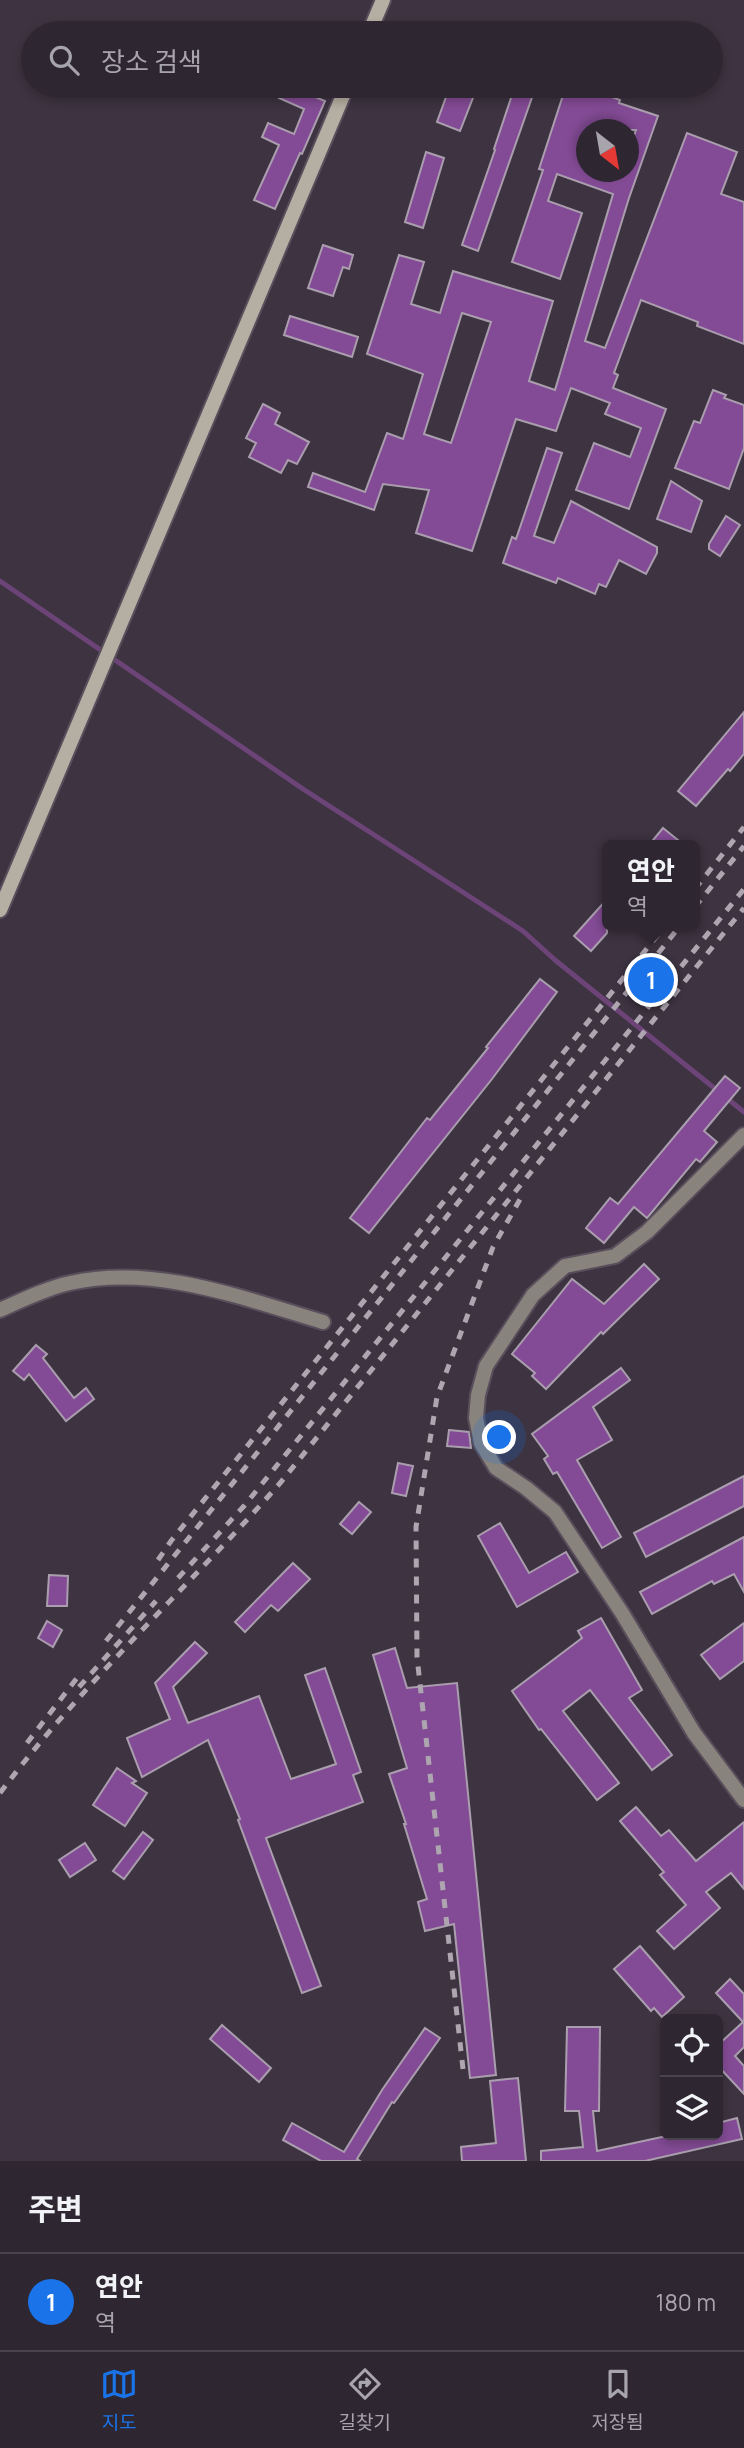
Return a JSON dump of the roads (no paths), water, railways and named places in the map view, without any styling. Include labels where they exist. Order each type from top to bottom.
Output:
[{"type":"street","points":[[374,21],[383,0]]},
{"type":"street","points":[[0,910],[342,98]]},
{"type":"street","points":[[744,1135],[647,1232],[615,1256],[565,1266],[533,1295],[486,1366],[478,1395],[476,1418],[481,1443],[496,1468],[555,1512],[622,1613],[694,1733],[744,1800]]},
{"type":"street","points":[[0,1310],[69,1283],[116,1277],[194,1284],[323,1322]]},
{"type":"waterway","points":[[0,581],[303,789],[523,931],[555,960],[744,1112]]},
{"type":"railway","points":[[700,883],[744,827]]},
{"type":"railway","points":[[700,901],[744,846]]},
{"type":"railway","points":[[178,1578],[244,1506],[744,889]]},
{"type":"railway","points":[[0,1793],[66,1712],[281,1482],[744,908]]},
{"type":"railway","points":[[158,1560],[661,931]]},
{"type":"railway","points":[[106,1641],[676,931]]},
{"type":"railway","points":[[463,2069],[417,1657],[416,1527],[437,1397],[493,1247],[523,1194]]},
{"type":"railway","points":[[79,1687],[156,1601]]},
{"type":"railway","points":[[27,1743],[80,1674]]},
{"type":"place","name":"연안","points":[[651,980]]}]
